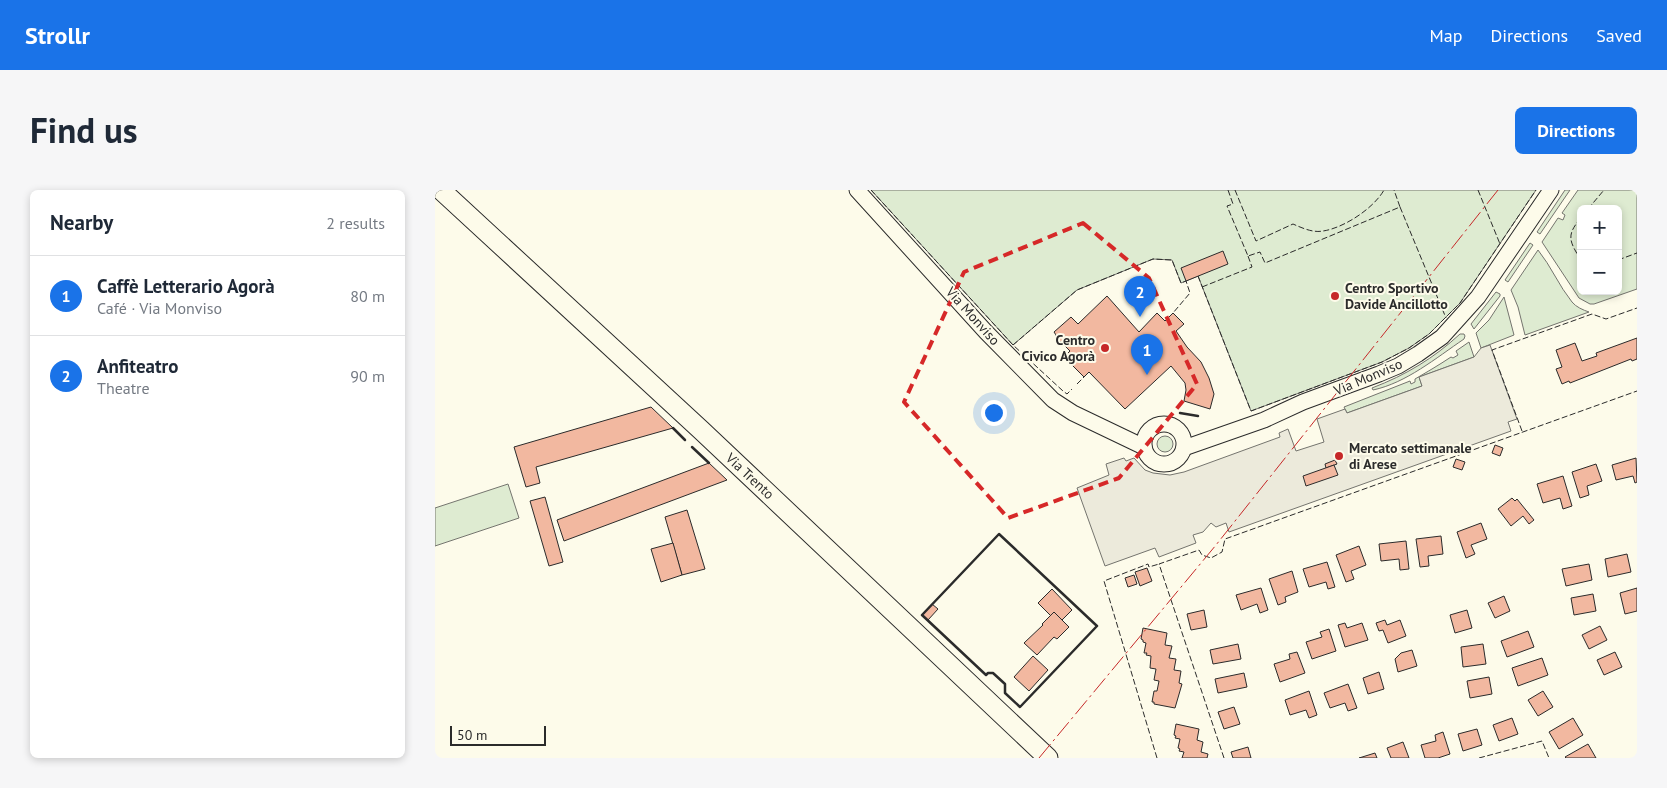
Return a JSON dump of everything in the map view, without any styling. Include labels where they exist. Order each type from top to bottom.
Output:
[{"type":"main road","name":"Via Trento","points":[[446,192],[1048,758]]},
{"type":"street","name":"Via Monviso","points":[[857,190],[986,332],[1053,400],[1073,414],[1128,439],[1144,442]]},
{"type":"street","name":"Via Monviso","points":[[1184,444],[1204,442],[1273,417],[1303,402],[1398,366],[1418,354],[1441,337],[1478,297],[1551,190]]},
{"type":"street","points":[[1165,424],[1177,428],[1184,444],[1182,454],[1175,462],[1164,465],[1151,460],[1147,456],[1144,442],[1153,427],[1165,424]]},
{"type":"highlighted area","points":[[1083,223],[1149,278],[1197,384],[1119,478],[1008,518],[904,402],[964,272]]},
{"type":"green space","name":"Centro Sportivo Davide Ancillotto","points":[[871,190],[1536,190],[1460,303],[1429,334],[1409,348],[1382,362],[1251,411],[1198,276],[1181,283],[1172,260],[1153,259],[1077,290],[1013,345]]},
{"type":"green space","points":[[1565,190],[1570,190],[1540,234],[1537,232]]},
{"type":"green space","points":[[1578,190],[1637,190],[1637,289],[1622,294],[1622,205],[1577,205],[1577,295],[1542,242],[1558,218],[1563,220],[1565,215],[1562,213]]},
{"type":"green space","points":[[1530,243],[1533,245],[1508,282],[1505,280]]},
{"type":"green space","points":[[1538,250],[1572,302],[1589,312],[1525,335],[1518,307],[1511,290]]},
{"type":"green space","points":[[1496,292],[1500,296],[1474,329],[1471,324]]},
{"type":"green space","points":[[1577,295],[1620,295],[1594,304],[1579,298]]},
{"type":"green space","points":[[1504,297],[1514,335],[1481,348],[1476,333],[1489,320]]},
{"type":"green space","points":[[1460,334],[1464,334],[1464,339],[1420,369],[1397,382],[1373,390],[1372,388],[1419,365]]},
{"type":"green space","points":[[1469,342],[1474,357],[1419,377],[1422,386],[1347,413],[1344,407],[1410,381],[1411,384],[1415,382],[1415,379],[1451,357],[1453,358],[1458,355],[1456,351]]},
{"type":"green space","points":[[1165,436],[1171,438],[1173,444],[1171,450],[1165,452],[1159,450],[1157,444],[1159,438]]},
{"type":"green space","points":[[508,484],[519,518],[435,546],[435,508]]},
{"type":"shaded area","name":"Mercato settimanale di Arese","points":[[1490,345],[1517,419],[1508,422],[1511,431],[1229,532],[1226,523],[1216,527],[1211,523],[1203,532],[1193,535],[1196,543],[1159,557],[1155,548],[1105,566],[1077,488],[1109,475],[1106,464],[1124,458],[1126,461],[1134,458],[1145,470],[1170,475],[1184,472],[1280,437],[1279,433],[1288,429],[1296,451],[1324,442],[1317,419],[1345,409],[1347,413],[1422,386],[1419,377],[1474,357],[1481,348]]},
{"type":"building","points":[[1223,251],[1228,264],[1186,281],[1181,268]]},
{"type":"building","points":[[1107,296],[1139,332],[1157,313],[1165,321],[1173,313],[1184,324],[1176,331],[1201,362],[1209,378],[1214,394],[1210,409],[1184,401],[1185,383],[1171,366],[1125,409],[1089,372],[1084,377],[1064,357],[1070,351],[1055,336],[1054,332],[1071,317],[1078,324]]},
{"type":"building","points":[[1637,338],[1637,359],[1632,361],[1631,359],[1570,383],[1569,381],[1562,384],[1556,369],[1562,367],[1556,350],[1575,343],[1582,361],[1597,356],[1596,353]]},
{"type":"building","points":[[651,407],[673,428],[536,467],[540,483],[526,487],[514,447]]},
{"type":"building","points":[[1495,445],[1503,448],[1500,456],[1492,453]]},
{"type":"building","points":[[1636,458],[1637,482],[1635,483],[1633,476],[1616,480],[1612,465]]},
{"type":"building","points":[[1456,459],[1465,462],[1462,470],[1453,467]]},
{"type":"building","points":[[1335,460],[1337,464],[1326,468],[1325,464]]},
{"type":"building","points":[[709,463],[727,480],[564,541],[557,520]]},
{"type":"building","points":[[1596,464],[1602,481],[1587,486],[1589,495],[1580,498],[1572,472]]},
{"type":"building","points":[[1334,465],[1338,475],[1306,486],[1303,476]]},
{"type":"building","points":[[1563,476],[1572,506],[1563,509],[1560,498],[1543,503],[1537,484]]},
{"type":"building","points":[[545,497],[563,562],[549,566],[530,501]]},
{"type":"building","points":[[1512,498],[1515,501],[1517,499],[1534,520],[1529,524],[1523,516],[1511,526],[1498,509]]},
{"type":"building","points":[[687,510],[705,569],[682,575],[665,517]]},
{"type":"building","points":[[1481,523],[1487,539],[1471,545],[1475,554],[1466,558],[1457,532]]},
{"type":"building","points":[[1441,536],[1443,554],[1428,556],[1429,566],[1420,567],[1416,539]]},
{"type":"building","points":[[1406,541],[1409,569],[1400,570],[1399,559],[1381,561],[1379,544]]},
{"type":"building","points":[[673,543],[682,575],[661,582],[651,549]]},
{"type":"building","points":[[1359,546],[1366,565],[1351,571],[1354,579],[1346,582],[1336,555]]},
{"type":"building","points":[[1627,554],[1631,572],[1608,577],[1605,559]]},
{"type":"building","points":[[1327,562],[1335,587],[1328,589],[1326,582],[1309,587],[1303,569]]},
{"type":"building","points":[[1589,564],[1592,580],[1566,586],[1562,569]]},
{"type":"building","points":[[1147,568],[1152,581],[1140,586],[1135,572]]},
{"type":"building","points":[[1292,571],[1298,592],[1285,597],[1286,602],[1278,605],[1269,579]]},
{"type":"building","points":[[1134,575],[1137,584],[1128,587],[1125,578]]},
{"type":"building","points":[[1261,588],[1268,610],[1260,613],[1257,604],[1241,610],[1236,595]]},
{"type":"building","points":[[1637,588],[1637,611],[1625,614],[1620,593]]},
{"type":"building","points":[[1052,589],[1072,610],[1061,621],[1055,614],[1052,617],[1038,603]]},
{"type":"building","points":[[1593,594],[1596,611],[1574,615],[1571,598]]},
{"type":"building","points":[[1504,596],[1510,611],[1495,618],[1488,603]]},
{"type":"building","points":[[932,604],[938,609],[928,620],[922,615]]},
{"type":"building","points":[[1204,610],[1207,627],[1191,630],[1187,614]]},
{"type":"building","points":[[1467,610],[1472,628],[1455,633],[1450,615]]},
{"type":"building","points":[[1054,612],[1069,627],[1057,639],[1054,637],[1037,655],[1024,643]]},
{"type":"building","points":[[1385,620],[1387,625],[1400,620],[1406,636],[1388,643],[1383,630],[1379,631],[1376,623]]},
{"type":"building","points":[[1345,623],[1347,628],[1362,623],[1368,640],[1345,647],[1338,625]]},
{"type":"building","points":[[1600,626],[1607,640],[1589,649],[1582,635]]},
{"type":"building","points":[[1143,628],[1167,633],[1165,645],[1172,646],[1169,658],[1176,659],[1174,670],[1181,671],[1179,683],[1182,684],[1175,708],[1152,702],[1154,691],[1157,691],[1159,681],[1154,680],[1156,669],[1150,668],[1151,656],[1144,653],[1146,643],[1141,639]]},
{"type":"building","points":[[1329,629],[1336,651],[1312,659],[1306,642],[1322,637],[1320,632]]},
{"type":"building","points":[[1528,631],[1534,647],[1507,657],[1501,641]]},
{"type":"building","points":[[1238,644],[1241,659],[1213,664],[1210,650]]},
{"type":"building","points":[[1483,644],[1486,664],[1463,667],[1461,647]]},
{"type":"building","points":[[1412,650],[1417,666],[1398,672],[1395,659],[1401,653]]},
{"type":"building","points":[[1297,652],[1305,673],[1280,682],[1274,664],[1290,659],[1289,654]]},
{"type":"building","points":[[1615,652],[1622,667],[1604,675],[1597,660]]},
{"type":"building","points":[[1033,656],[1048,670],[1029,691],[1014,677]]},
{"type":"building","points":[[1542,658],[1548,675],[1518,686],[1512,668]]},
{"type":"building","points":[[1379,672],[1384,689],[1368,694],[1363,678]]},
{"type":"building","points":[[1244,673],[1247,687],[1218,693],[1215,679]]},
{"type":"building","points":[[1489,677],[1492,694],[1470,698],[1467,681]]},
{"type":"building","points":[[1348,684],[1357,708],[1348,711],[1345,703],[1330,708],[1324,693]]},
{"type":"building","points":[[1309,691],[1317,715],[1309,718],[1306,710],[1290,715],[1285,700]]},
{"type":"building","points":[[1543,691],[1553,707],[1538,716],[1528,700]]},
{"type":"building","points":[[1234,707],[1240,724],[1224,729],[1218,712]]},
{"type":"building","points":[[1512,718],[1518,734],[1499,741],[1493,725]]},
{"type":"building","points":[[1573,718],[1583,735],[1559,749],[1549,732]]},
{"type":"building","points":[[1176,724],[1199,729],[1197,740],[1203,742],[1201,752],[1208,754],[1207,758],[1182,758],[1184,752],[1179,751],[1180,749],[1178,748],[1180,739],[1175,738],[1176,736],[1174,735]]},
{"type":"building","points":[[1477,729],[1482,745],[1463,751],[1458,734]]},
{"type":"building","points":[[1443,732],[1450,754],[1438,758],[1425,758],[1421,745],[1436,741],[1435,735]]},
{"type":"building","points":[[1403,742],[1409,758],[1391,758],[1387,748]]},
{"type":"building","points":[[1588,744],[1596,758],[1565,757]]},
{"type":"building","points":[[1248,747],[1251,758],[1233,758],[1231,752]]},
{"type":"building","points":[[1375,753],[1377,758],[1359,758]]},
{"type":"fence","points":[[871,190],[1013,345],[1067,394],[1072,389]]},
{"type":"fence","points":[[1228,190],[1233,204],[1227,206],[1248,256],[1260,252],[1265,263],[1400,207],[1394,190]]},
{"type":"fence","points":[[1235,190],[1256,241],[1293,224],[1315,231],[1323,231],[1340,226],[1366,210],[1384,190]]},
{"type":"fence","points":[[1478,190],[1500,244]]},
{"type":"fence","points":[[1198,276],[1251,411],[1382,362],[1409,348],[1429,334],[1460,303],[1536,190]]},
{"type":"fence","points":[[1591,205],[1604,190]]},
{"type":"fence","points":[[1400,207],[1446,318]]},
{"type":"fence","points":[[1577,223],[1571,234],[1572,243],[1577,253]]},
{"type":"fence","points":[[1622,259],[1637,253]]},
{"type":"fence","points":[[1202,287],[1252,267],[1248,256]]},
{"type":"fence","points":[[1013,345],[1077,290],[1153,259],[1172,260],[1181,283],[1186,281],[1190,293],[1173,313]]},
{"type":"fence","points":[[1522,431],[1492,350],[1592,314],[1606,319],[1637,308]]},
{"type":"fence","points":[[1077,384],[1084,377]]},
{"type":"fence","points":[[1224,758],[1159,564],[1199,550],[1202,555],[1211,558],[1222,552],[1225,539],[1637,391]]},
{"type":"fence","points":[[1157,758],[1104,581],[1148,564],[1149,567],[1159,564]]},
{"type":"fence","points":[[1479,758],[1542,741],[1549,758]]},
{"type":"wall","points":[[1180,413],[1198,416]]},
{"type":"wall","points":[[673,428],[685,440]]},
{"type":"wall","points":[[692,447],[709,463]]},
{"type":"wall","points":[[999,534],[1097,626],[1020,707],[1005,693],[1005,684],[993,673],[986,675],[922,615],[999,534]]},
{"type":"power","points":[[1039,758],[1216,545],[1498,190]]},
{"type":"place","name":"Centro Sportivo Davide Ancillotto","points":[[1335,296]]},
{"type":"place","name":"Anfiteatro","points":[[1140,317]]},
{"type":"place","name":"Centro Civico Agorà","points":[[1105,348]]},
{"type":"place","name":"Caffè Letterario Agorà","points":[[1147,375]]},
{"type":"place","name":"Mercato settimanale di Arese","points":[[1339,456]]}]
